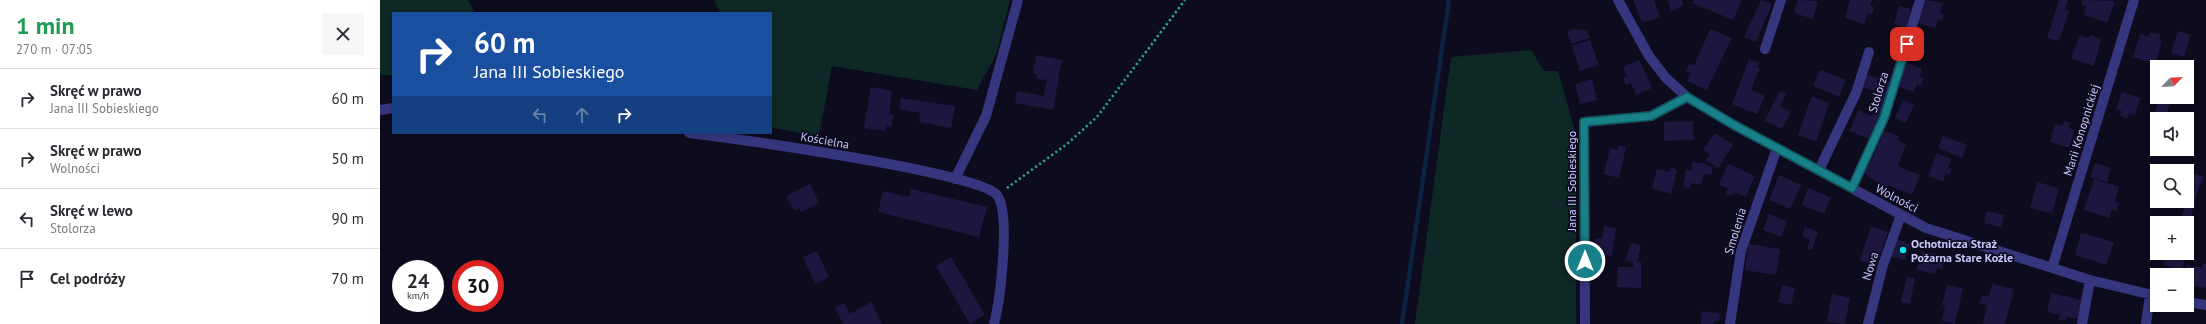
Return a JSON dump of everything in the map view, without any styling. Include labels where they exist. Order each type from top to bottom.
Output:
[{"type":"street","points":[[955,179],[986,116],[1018,0]]},
{"type":"street","name":"Wolności","points":[[1618,0],[1649,56],[1666,78],[1687,97],[1708,111],[1901,215],[1953,237],[2090,280],[2150,295]]},
{"type":"street","points":[[1765,49],[1781,0]]},
{"type":"street","name":"Stolorza","points":[[1852,188],[1884,118],[1920,0]]},
{"type":"street","name":"Marii Konopnickiej","points":[[2052,268],[2134,0]]},
{"type":"street","points":[[1819,170],[1856,93],[1869,52]]},
{"type":"street","name":"Jana III Sobieskiego","points":[[1585,324],[1584,122],[1651,116],[1687,97]]},
{"type":"street","points":[[380,110],[392,108]]},
{"type":"street","name":"Kościelna","points":[[695,134],[813,150],[955,179],[982,186],[997,195]]},
{"type":"street","name":"Smolenia","points":[[1730,324],[1741,251],[1777,148]]},
{"type":"street","points":[[994,324],[999,302],[1002,271],[1003,211],[997,195]]},
{"type":"street","name":"Nowa","points":[[1868,324],[1883,264],[1901,215]]},
{"type":"street","points":[[2082,324],[2090,280]]},
{"type":"street","points":[[2194,303],[2206,305]]},
{"type":"street","points":[[2146,324],[2150,308]]},
{"type":"path","points":[[997,195],[1067,144],[1097,116],[1185,0]]},
{"type":"green space","points":[[380,0],[468,0],[474,12],[392,12],[392,75],[380,75]]},
{"type":"green space","points":[[714,0],[1010,0],[996,55],[977,90],[832,66],[819,136],[773,128],[772,126],[772,12],[720,12]]},
{"type":"green space","points":[[1531,50],[1544,71],[1558,71],[1576,135],[1576,324],[1415,324],[1451,57]]},
{"type":"building","points":[[1633,0],[1654,0],[1660,17],[1642,23]]},
{"type":"building","points":[[1668,0],[1682,0],[1683,5],[1671,12]]},
{"type":"building","points":[[1694,0],[1742,0],[1733,20],[1692,3]]},
{"type":"building","points":[[1761,0],[1772,4],[1756,42],[1744,37]]},
{"type":"building","points":[[1798,0],[1818,1],[1813,19],[1794,13]]},
{"type":"building","points":[[1850,0],[1872,0],[1870,6],[1874,7],[1872,14],[1868,13],[1864,24],[1845,18]]},
{"type":"building","points":[[1926,0],[1943,3],[1940,12],[1944,14],[1942,21],[1938,20],[1935,28],[1918,23]]},
{"type":"building","points":[[2059,0],[2068,0],[2065,9],[2069,11],[2059,41],[2047,38]]},
{"type":"building","points":[[2082,0],[2115,1],[2107,23],[2084,15],[2086,6],[2081,5]]},
{"type":"building","points":[[1899,6],[1911,9],[1906,28],[1894,24]]},
{"type":"building","points":[[1574,29],[1587,30],[1590,38],[1571,44],[1567,32]]},
{"type":"building","points":[[1710,29],[1732,38],[1707,90],[1687,81],[1691,73],[1686,71],[1689,64],[1694,66]]},
{"type":"building","points":[[2178,31],[2191,35],[2184,57],[2171,53]]},
{"type":"building","points":[[2150,32],[2161,35],[2159,40],[2162,41],[2156,60],[2150,60],[2150,62],[2133,57],[2140,34],[2148,37]]},
{"type":"building","points":[[2090,35],[2101,39],[2094,66],[2071,58],[2080,36],[2089,38]]},
{"type":"building","points":[[1590,40],[1599,65],[1580,71],[1572,46]]},
{"type":"building","points":[[1036,55],[1062,60],[1053,110],[1015,103],[1017,91],[1044,96],[1047,80],[1037,79],[1037,75],[1033,74]]},
{"type":"building","points":[[1749,59],[1759,63],[1757,67],[1760,68],[1751,90],[1765,96],[1757,114],[1732,104]]},
{"type":"building","points":[[1639,60],[1652,88],[1636,95],[1631,83],[1626,85],[1623,78],[1627,76],[1623,67]]},
{"type":"building","points":[[1906,63],[1922,68],[1920,77],[1924,78],[1921,86],[1917,84],[1914,92],[1899,87]]},
{"type":"building","points":[[1820,70],[1846,80],[1839,97],[1813,86]]},
{"type":"building","points":[[1865,74],[1891,82],[1871,140],[1850,131],[1858,110],[1872,116],[1879,92],[1861,87]]},
{"type":"building","points":[[1592,79],[1597,100],[1580,104],[1575,84]]},
{"type":"building","points":[[871,87],[892,91],[889,114],[894,115],[891,127],[887,126],[885,131],[864,128]]},
{"type":"building","points":[[1780,91],[1786,94],[1780,106],[1791,112],[1782,129],[1764,121]]},
{"type":"building","points":[[2122,92],[2140,98],[2135,115],[2129,114],[2127,119],[2120,116],[2122,111],[2116,110]]},
{"type":"building","points":[[1812,96],[1829,103],[1816,142],[1798,135]]},
{"type":"building","points":[[901,98],[955,106],[951,128],[919,122],[920,113],[899,109]]},
{"type":"building","points":[[1903,100],[1914,105],[1906,123],[1895,118]]},
{"type":"building","points":[[2158,104],[2170,104],[2167,112],[2155,112]]},
{"type":"building","points":[[1693,121],[1694,140],[1664,141],[1664,122]]},
{"type":"building","points":[[2064,121],[2071,123],[2069,128],[2074,130],[2069,148],[2050,142],[2055,124],[2063,126]]},
{"type":"building","points":[[1884,131],[1899,136],[1897,140],[1906,144],[1898,166],[1920,175],[1912,195],[1889,186],[1885,188],[1864,173],[1874,155]]},
{"type":"building","points":[[1715,133],[1733,145],[1718,168],[1706,160],[1710,154],[1703,150]]},
{"type":"building","points":[[1943,136],[1967,145],[1962,158],[1938,148]]},
{"type":"building","points":[[1619,145],[1626,147],[1619,178],[1604,174],[1610,148],[1617,150]]},
{"type":"building","points":[[1937,153],[1952,159],[1948,168],[1952,169],[1950,175],[1946,174],[1943,182],[1928,176]]},
{"type":"building","points":[[1693,162],[1708,164],[1708,166],[1713,167],[1711,175],[1704,174],[1701,185],[1691,183],[1690,188],[1683,187],[1686,170],[1691,171]]},
{"type":"building","points":[[2095,163],[2111,168],[2107,182],[2090,177]]},
{"type":"building","points":[[1728,164],[1755,176],[1746,197],[1735,192],[1734,195],[1731,194],[1729,196],[1725,194],[1728,188],[1719,185]]},
{"type":"building","points":[[1670,167],[1677,170],[1671,194],[1652,188],[1657,169],[1669,172]]},
{"type":"building","points":[[2194,173],[2204,177],[2197,192],[2194,205]]},
{"type":"building","points":[[1779,175],[1801,185],[1790,209],[1769,200]]},
{"type":"building","points":[[2094,179],[2119,187],[2115,202],[2119,203],[2117,211],[2112,209],[2109,218],[2084,210]]},
{"type":"building","points":[[2037,182],[2059,188],[2052,213],[2030,208]]},
{"type":"building","points":[[810,184],[819,203],[801,212],[799,208],[794,211],[786,196]]},
{"type":"building","points":[[1808,188],[1831,198],[1824,214],[1802,205]]},
{"type":"building","points":[[911,189],[987,207],[979,237],[878,212],[883,191],[909,197]]},
{"type":"building","points":[[2184,208],[2193,208],[2192,216],[2182,216]]},
{"type":"building","points":[[1987,211],[2004,215],[2001,227],[1984,223]]},
{"type":"building","points":[[1769,214],[1787,221],[1781,237],[1763,230]]},
{"type":"building","points":[[1604,226],[1616,228],[1612,256],[1593,254],[1594,241],[1596,238],[1602,238]]},
{"type":"building","points":[[1871,226],[1888,232],[1876,266],[1860,260]]},
{"type":"building","points":[[1805,227],[1818,232],[1812,250],[1807,248],[1810,239],[1802,236]]},
{"type":"building","points":[[2081,233],[2114,242],[2106,265],[2075,255]]},
{"type":"building","points":[[1897,239],[1910,244],[1905,260],[1891,256]]},
{"type":"building","points":[[1631,243],[1641,245],[1637,262],[1641,262],[1641,288],[1617,287],[1618,267],[1633,267],[1633,262],[1625,261]]},
{"type":"building","points":[[1749,244],[1780,249],[1776,275],[1745,270]]},
{"type":"building","points":[[817,251],[829,277],[815,284],[803,257]]},
{"type":"building","points":[[1921,251],[1945,256],[1942,270],[1937,268],[1935,274],[1917,270]]},
{"type":"building","points":[[951,257],[985,315],[970,324],[936,266]]},
{"type":"building","points":[[2164,260],[2185,260],[2183,268],[2174,268],[2163,265]]},
{"type":"building","points":[[2203,264],[2206,264],[2206,288],[2194,286],[2194,268],[2185,268],[2186,265],[2202,268]]},
{"type":"building","points":[[1907,277],[1915,278],[1910,304],[1901,302]]},
{"type":"building","points":[[1992,284],[2014,289],[2005,324],[1983,324],[1987,305],[1980,304],[1982,295],[1989,297]]},
{"type":"building","points":[[1782,285],[1795,288],[1791,305],[1778,302]]},
{"type":"building","points":[[1947,285],[1963,288],[1955,324],[1942,321],[1945,306],[1942,305]]},
{"type":"building","points":[[2051,293],[2082,300],[2078,319],[2067,317],[2065,321],[2058,320],[2060,315],[2047,312]]},
{"type":"building","points":[[1832,294],[1850,298],[1845,324],[1827,322]]},
{"type":"building","points":[[871,302],[882,324],[843,324],[835,308],[844,303],[850,314]]},
{"type":"building","points":[[1702,311],[1720,313],[1719,321],[1715,321],[1714,324],[1701,324]]},
{"type":"waterway","points":[[1402,324],[1449,0]]},
{"type":"place","name":"Ochotnicza Straż Pożarna Stare Koźle","points":[[1903,250]]},
{"type":"route","points":[[1585,261],[1584,122],[1651,116],[1687,97],[1708,111],[1852,188],[1884,118],[1907,44]]}]
